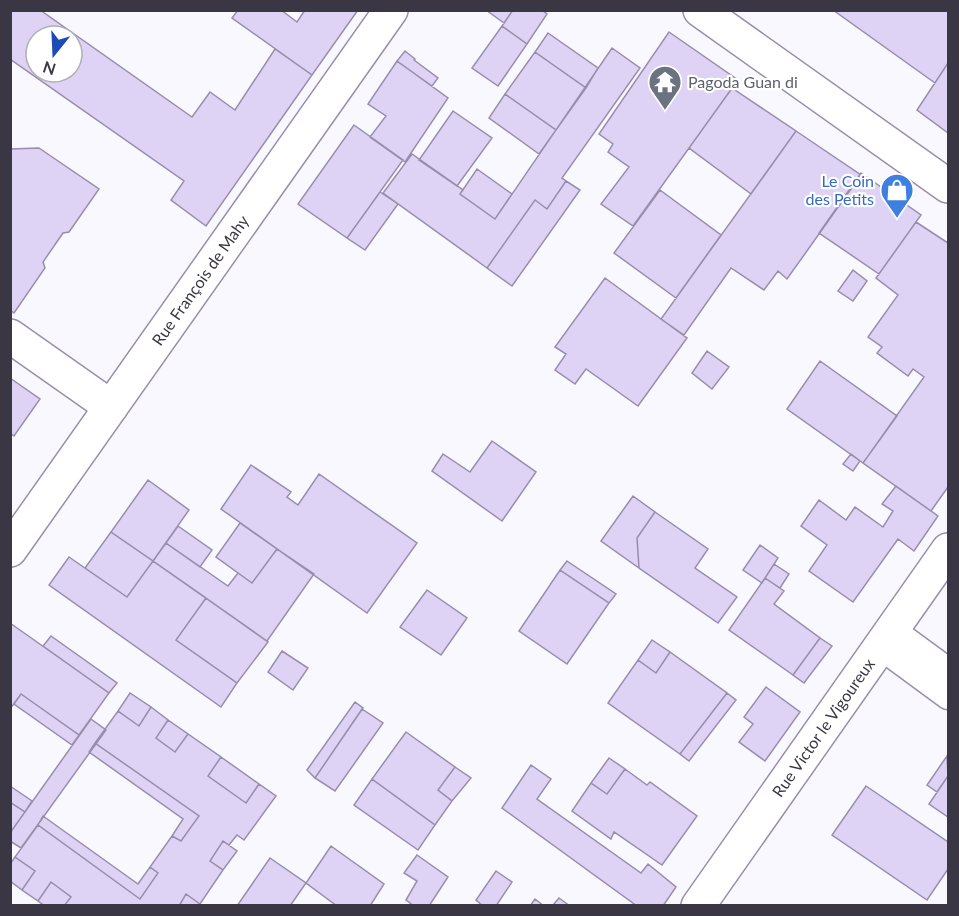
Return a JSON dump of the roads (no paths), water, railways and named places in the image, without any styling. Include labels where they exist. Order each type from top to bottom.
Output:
[{"type":"street","name":"Rue François de Mahy","points":[[10,550],[391,10]]},
{"type":"street","points":[[700,10],[948,186]]},
{"type":"street","points":[[10,336],[111,407]]},
{"type":"street","name":"Rue Victor le Vigoureux","points":[[698,906],[948,550]]},
{"type":"lane","points":[[886,638],[948,670]]},
{"type":"lane","points":[[886,638],[948,697]]},
{"type":"place","name":"Pagoda Guan di","points":[[665,111]]},
{"type":"place","name":"Le Coin des Petits","points":[[897,219]]}]
